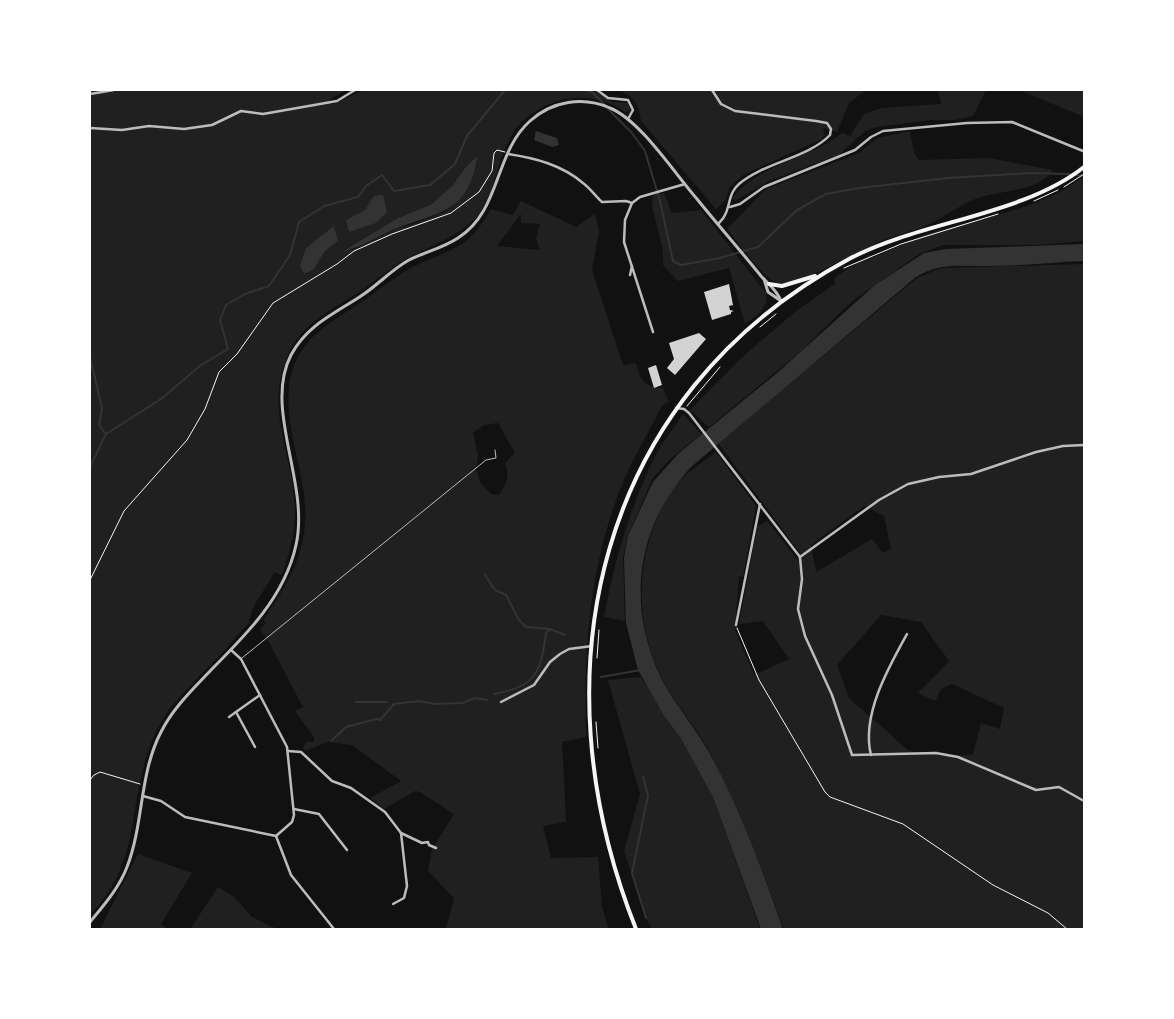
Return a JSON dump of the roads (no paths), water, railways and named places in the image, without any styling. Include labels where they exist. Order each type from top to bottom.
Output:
[{"type":"main road","points":[[636,929],[613,866],[598,793],[590,719],[592,646],[603,571],[619,516],[644,459],[676,408],[706,369],[734,340],[781,301],[822,274],[853,257],[892,241],[1016,202],[1067,182],[1084,167]]},
{"type":"main road","points":[[769,284],[788,284],[822,274]]},
{"type":"street","points":[[90,94],[114,90]]},
{"type":"street","points":[[90,128],[122,130],[149,126],[184,129],[212,125],[241,111],[263,114],[337,101],[355,90]]},
{"type":"street","points":[[597,90],[608,98],[628,100],[633,110],[628,119]]},
{"type":"street","points":[[712,90],[721,104],[734,111],[827,123],[831,129],[830,134],[819,144],[754,174],[739,184],[732,191],[730,207],[719,223]]},
{"type":"street","points":[[90,922],[111,896],[127,869],[143,785],[154,748],[170,717],[253,627],[274,598],[291,564],[299,532],[300,501],[282,408],[284,379],[289,359],[309,330],[321,320],[362,295],[409,261],[460,237],[477,221],[487,206],[508,154],[527,123],[546,110],[565,102],[577,101],[608,106],[628,119],[719,223],[764,280],[775,289],[781,301]]},
{"type":"street","points":[[730,207],[740,204],[764,187],[855,150],[871,137],[883,132],[967,123],[1012,122],[1083,151]]},
{"type":"street","points":[[508,154],[539,160],[569,172],[585,184],[602,202],[626,201],[632,203]]},
{"type":"street","points":[[653,332],[624,242],[623,228],[632,203],[650,193],[685,184]]},
{"type":"street","points":[[630,274],[632,266]]},
{"type":"street","points":[[764,280],[768,292],[781,301]]},
{"type":"street","points":[[676,408],[684,409],[693,418],[800,557],[802,579],[798,609],[804,636],[832,695],[852,755],[936,753],[958,757],[1036,790],[1059,787],[1084,801]]},
{"type":"street","points":[[800,557],[879,500],[908,484],[939,477],[971,474],[1036,452],[1063,446],[1084,445]]},
{"type":"street","points":[[736,625],[760,504]]},
{"type":"street","points":[[871,755],[868,743],[868,724],[892,661],[907,634]]},
{"type":"street","points":[[501,702],[534,685],[550,662],[560,654],[569,649],[592,646]]},
{"type":"street","points":[[231,650],[241,659],[288,752],[294,809],[292,822],[276,836]]},
{"type":"street","points":[[229,717],[260,695]]},
{"type":"street","points":[[236,712],[255,747]]},
{"type":"street","points":[[288,752],[301,752],[332,781],[351,788],[385,812],[402,833],[422,843],[428,842],[429,845],[436,848]]},
{"type":"street","points":[[142,796],[161,801],[185,817],[276,836]]},
{"type":"street","points":[[294,809],[319,814],[347,850]]},
{"type":"street","points":[[393,904],[404,898],[407,886],[402,833]]},
{"type":"street","points":[[276,836],[291,876],[334,929]]},
{"type":"lane","points":[[241,659],[486,460],[496,458],[495,450]]},
{"type":"waterway","points":[[90,467],[106,434],[161,399],[201,365],[228,349],[220,320],[226,305],[245,294],[269,286],[290,255],[299,222],[324,206],[358,197],[366,186],[382,175],[394,191],[430,185],[455,164],[467,136],[505,90]]},
{"type":"waterway","points":[[585,90],[592,92],[605,105]]},
{"type":"waterway","points":[[608,109],[632,133],[645,151],[660,201],[673,261],[681,265],[720,258],[758,247],[797,210],[826,194],[859,188],[948,178],[1030,173],[1070,174]]},
{"type":"waterway","points":[[1075,175],[1084,176]]},
{"type":"waterway","points":[[90,357],[102,408],[99,425],[106,434]]},
{"type":"waterway","points":[[485,575],[495,590],[506,595],[519,620],[526,627],[550,629]]},
{"type":"waterway","points":[[494,694],[519,687],[534,676],[542,658],[546,633],[550,629],[565,635]]},
{"type":"waterway","points":[[601,677],[641,670]]},
{"type":"waterway","points":[[332,740],[346,727],[376,719],[380,720],[394,704],[419,701],[434,704],[462,703],[475,698],[487,700]]},
{"type":"waterway","points":[[356,702],[387,702]]},
{"type":"waterway","points":[[643,777],[648,795],[632,873],[646,918]]}]
